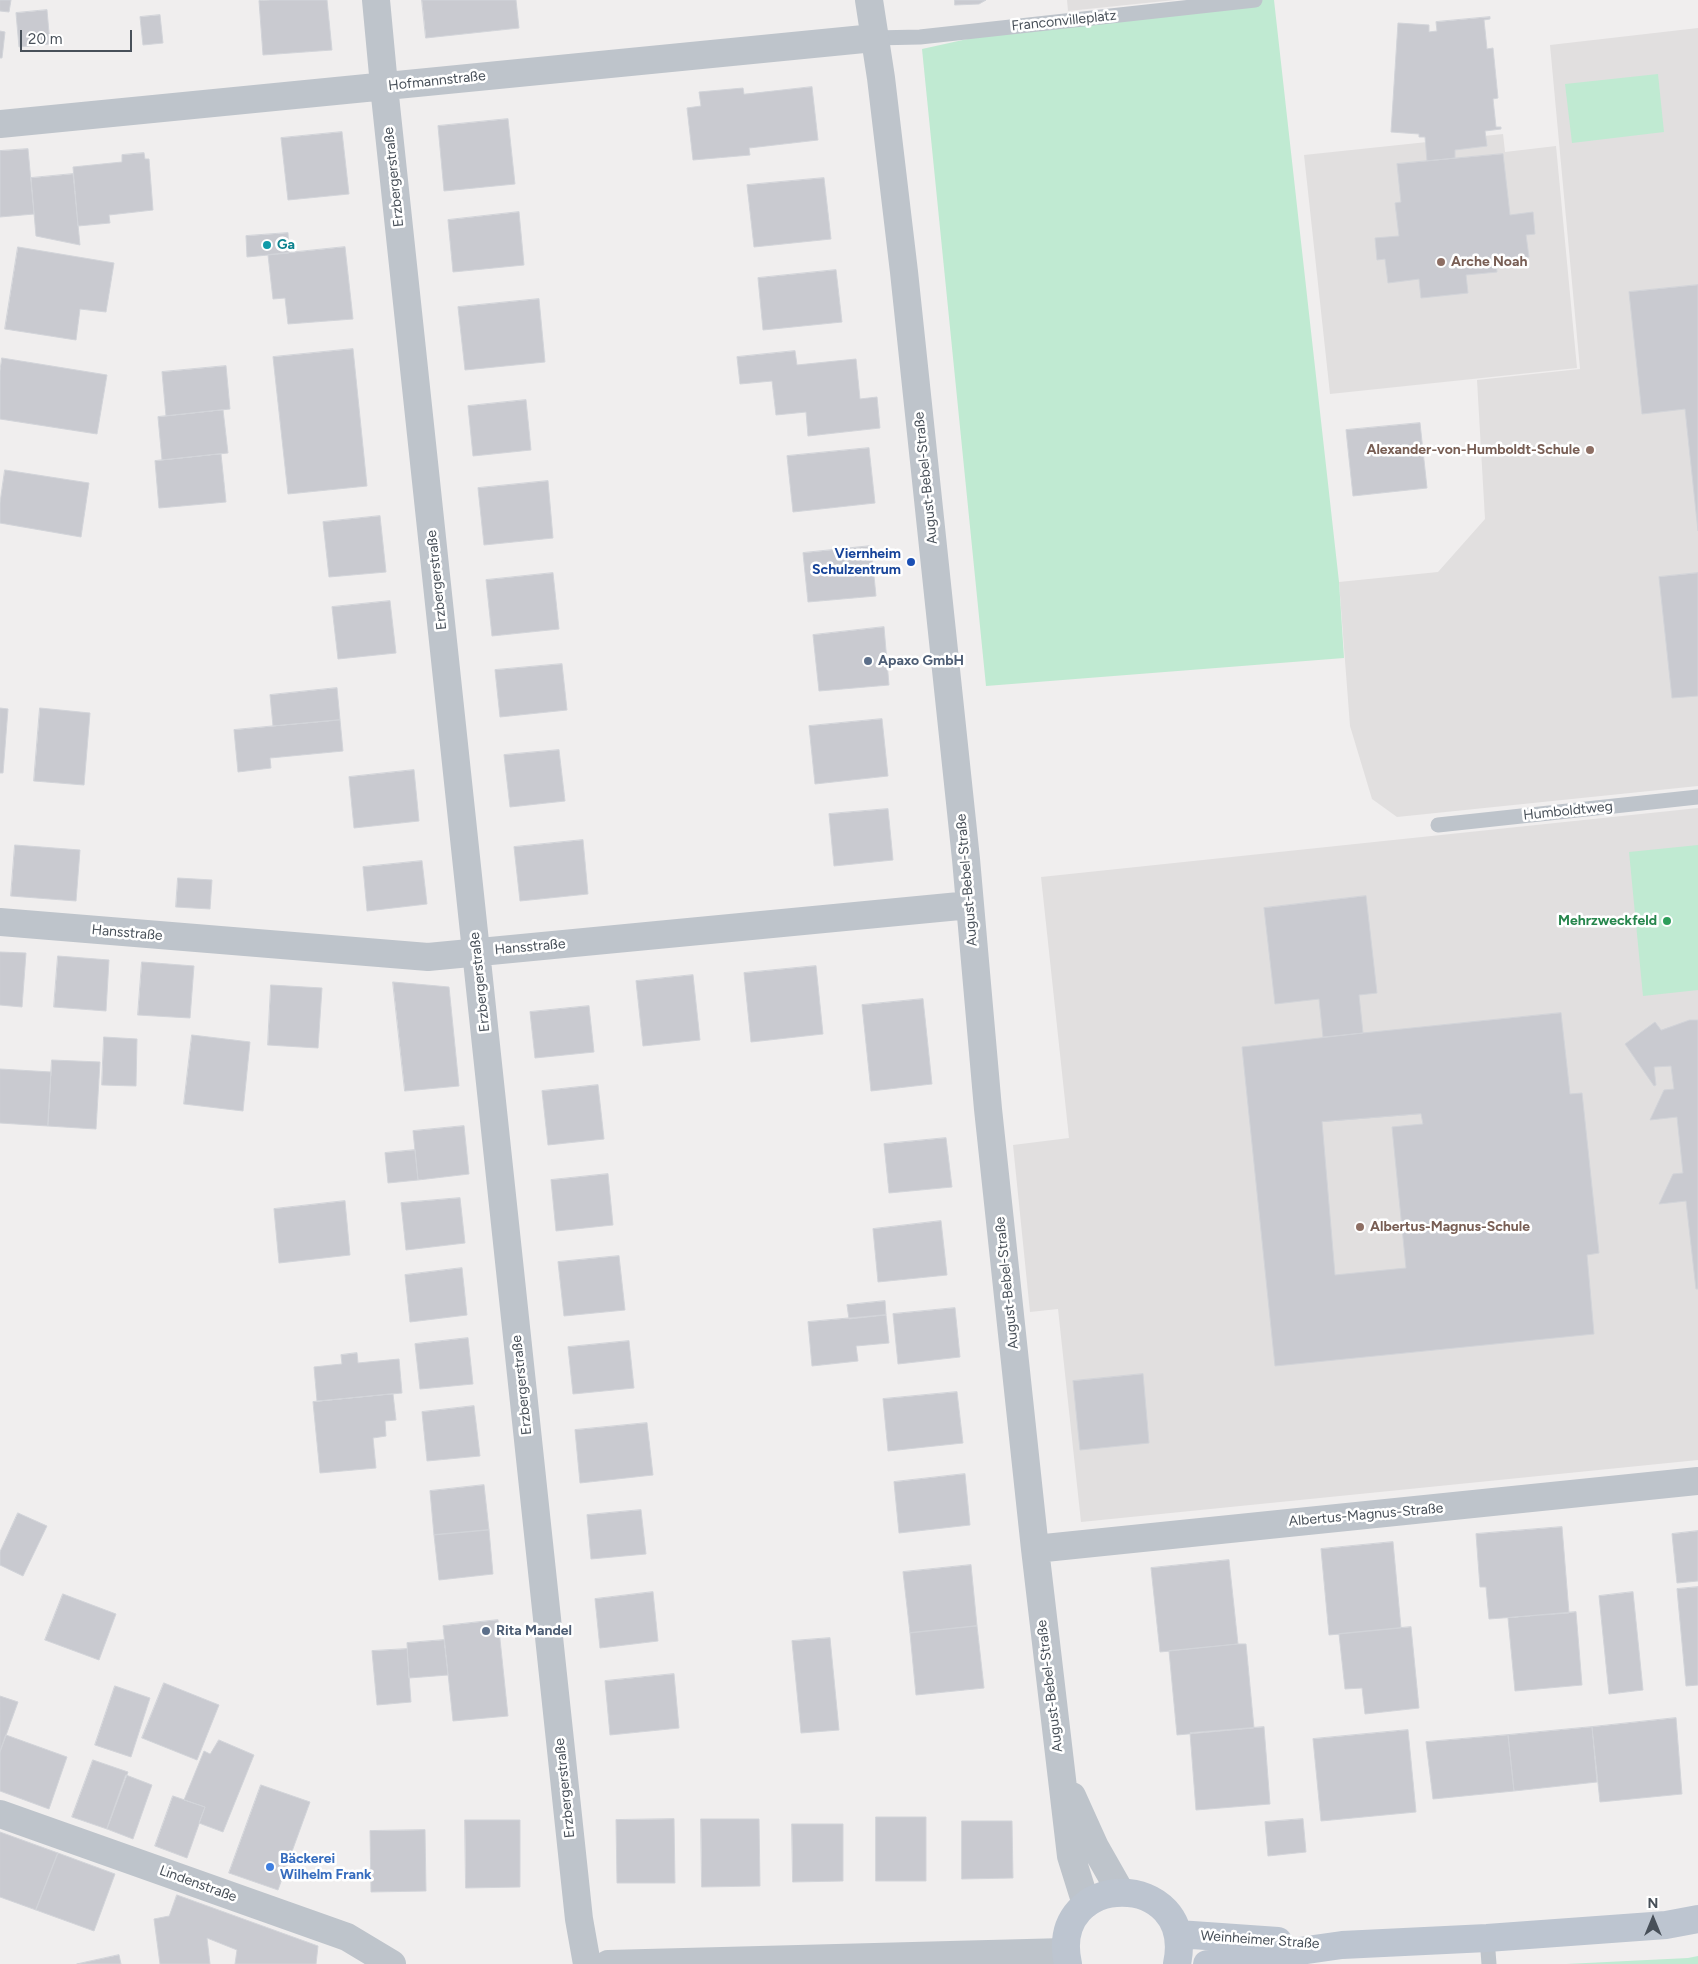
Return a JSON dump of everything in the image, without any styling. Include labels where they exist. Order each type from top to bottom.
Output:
[{"type":"street","name":"Erzbergerstraße","points":[[376,0],[578,1910],[587,1964]]},
{"type":"street","name":"August-Bebel-Straße","points":[[869,0],[882,88],[904,272],[970,905],[988,1109],[1034,1549],[1071,1856],[1086,1904]]},
{"type":"street","name":"Hofmannstraße","points":[[0,124],[874,38]]},
{"type":"street","name":"Hansstraße","points":[[0,922],[428,957],[970,905]]},
{"type":"street","name":"Albertus-Magnus-Straße","points":[[1034,1549],[1698,1481]]},
{"type":"street","name":"August-Bebel-Straße","points":[[1059,1762],[1083,1821],[1105,1866],[1120,1891]]},
{"type":"street","name":"Lindenstraße","points":[[0,1814],[347,1937],[392,1964]]},
{"type":"street","points":[[608,1964],[1066,1958],[1066,1938],[1076,1914],[1086,1904],[1102,1895],[1120,1891],[1139,1894],[1156,1903],[1170,1916],[1178,1934],[1179,1952],[1176,1964]]},
{"type":"street","name":"Weinheimer Straße","points":[[1178,1934],[1229,1939],[1488,1951],[1698,1919]]},
{"type":"street","name":"Weinheimer Straße","points":[[1207,1964],[1342,1944]]},
{"type":"lane","name":"Franconvilleplatz","points":[[874,38],[920,37],[1255,0]]},
{"type":"lane","name":"Humboldtweg","points":[[1438,825],[1698,796]]},
{"type":"shaded area","points":[[1067,0],[1175,0],[1068,11]]},
{"type":"shaded area","name":"Alexander-von-Humboldt-Schule","points":[[1698,28],[1698,786],[1397,817],[1372,799],[1350,726],[1339,582],[1438,572],[1485,519],[1477,380],[1580,369],[1550,45]]},
{"type":"shaded area","name":"Arche Noah","points":[[1503,134],[1505,152],[1556,146],[1577,368],[1330,394],[1304,155]]},
{"type":"shaded area","name":"Albertus-Magnus-Schule","points":[[1698,808],[1698,1460],[1081,1522],[1058,1309],[1030,1312],[1013,1145],[1069,1138],[1041,877]]},
{"type":"green space","points":[[1255,0],[1274,0],[1339,582],[1344,658],[986,686],[922,49],[1040,23]]},
{"type":"green space","points":[[1658,74],[1664,132],[1572,143],[1565,84]]},
{"type":"green space","name":"Mehrzweckfeld","points":[[1698,845],[1698,990],[1643,996],[1629,852]]},
{"type":"green space","points":[[1698,1956],[1698,1964],[1566,1964],[1688,1958]]},
{"type":"building","points":[[0,0],[11,0],[9,12],[0,11]]},
{"type":"building","points":[[327,0],[332,50],[263,55],[259,1]]},
{"type":"building","points":[[422,0],[516,0],[519,28],[426,38]]},
{"type":"building","points":[[955,0],[986,0],[979,4],[955,5]]},
{"type":"building","points":[[47,10],[50,44],[19,47],[16,13]]},
{"type":"building","points":[[160,15],[163,43],[143,45],[140,17]]},
{"type":"building","points":[[1490,17],[1490,19],[1484,20],[1487,49],[1493,48],[1498,98],[1493,99],[1496,127],[1501,127],[1501,129],[1485,131],[1487,146],[1455,150],[1455,158],[1427,161],[1425,137],[1419,137],[1419,134],[1391,132],[1398,23],[1429,25],[1429,32],[1437,31],[1436,22]]},
{"type":"building","points":[[0,31],[5,32],[2,58],[0,58]]},
{"type":"building","points":[[812,87],[818,140],[749,148],[750,155],[693,160],[687,108],[701,106],[699,92],[743,88],[744,94]]},
{"type":"building","points":[[508,119],[515,184],[444,191],[438,126]]},
{"type":"building","points":[[342,132],[349,194],[288,200],[281,138]]},
{"type":"building","points":[[28,149],[34,214],[0,217],[0,151]]},
{"type":"building","points":[[144,153],[145,159],[149,159],[153,210],[109,215],[110,223],[78,226],[73,167],[122,162],[122,155]]},
{"type":"building","points":[[1503,154],[1510,215],[1533,212],[1535,234],[1526,235],[1529,257],[1496,261],[1497,272],[1466,275],[1468,293],[1421,298],[1419,279],[1388,283],[1385,259],[1377,260],[1375,238],[1399,236],[1395,203],[1401,202],[1397,164]]},
{"type":"building","points":[[73,174],[80,245],[36,236],[31,178]]},
{"type":"building","points":[[824,178],[831,239],[754,247],[747,185]]},
{"type":"building","points":[[519,212],[524,265],[453,272],[448,220]]},
{"type":"building","name":"Ga","points":[[288,233],[289,253],[247,257],[246,236]]},
{"type":"building","points":[[18,247],[114,263],[106,312],[80,309],[76,340],[5,329]]},
{"type":"building","points":[[345,247],[353,319],[288,324],[285,298],[273,299],[268,255]]},
{"type":"building","points":[[836,270],[842,322],[763,330],[758,278]]},
{"type":"building","points":[[1698,285],[1698,531],[1685,409],[1642,414],[1629,292]]},
{"type":"building","points":[[539,299],[545,362],[465,370],[458,307]]},
{"type":"building","points":[[353,349],[367,486],[288,494],[273,357]]},
{"type":"building","points":[[795,351],[797,365],[856,359],[860,399],[877,397],[880,428],[808,436],[806,412],[776,415],[772,381],[740,384],[737,357]]},
{"type":"building","points":[[2,358],[107,375],[97,434],[0,419],[0,371]]},
{"type":"building","points":[[226,366],[230,409],[166,416],[162,372]]},
{"type":"building","points":[[526,400],[531,450],[473,456],[468,406]]},
{"type":"building","points":[[223,410],[228,453],[162,460],[158,417]]},
{"type":"building","points":[[1420,423],[1427,488],[1353,496],[1346,430]]},
{"type":"building","points":[[869,448],[875,503],[793,512],[787,456]]},
{"type":"building","points":[[221,454],[226,502],[159,508],[155,461]]},
{"type":"building","points":[[5,470],[89,483],[81,537],[0,523],[0,503]]},
{"type":"building","points":[[548,481],[553,538],[484,545],[478,488]]},
{"type":"building","points":[[380,516],[386,572],[329,577],[323,522]]},
{"type":"building","points":[[871,546],[876,596],[808,602],[803,553]]},
{"type":"building","points":[[553,573],[559,629],[492,636],[486,580]]},
{"type":"building","points":[[1698,573],[1698,696],[1672,698],[1659,577]]},
{"type":"building","points":[[390,601],[396,653],[338,659],[332,607]]},
{"type":"building","points":[[884,627],[889,685],[819,691],[813,635]]},
{"type":"building","points":[[562,664],[567,710],[500,717],[495,670]]},
{"type":"building","points":[[337,688],[340,720],[273,726],[270,695]]},
{"type":"building","points":[[0,708],[8,709],[3,773],[0,773]]},
{"type":"building","points":[[40,708],[90,713],[84,785],[34,781]]},
{"type":"building","points":[[882,719],[888,776],[815,784],[809,726]]},
{"type":"building","points":[[340,720],[343,751],[270,758],[271,768],[238,772],[234,730]]},
{"type":"building","points":[[559,750],[565,801],[510,807],[504,755]]},
{"type":"building","points":[[414,770],[419,821],[354,828],[349,777]]},
{"type":"building","points":[[888,809],[893,860],[834,866],[829,814]]},
{"type":"building","points":[[583,840],[588,894],[520,901],[514,847]]},
{"type":"building","points":[[15,845],[80,850],[76,901],[11,896]]},
{"type":"building","points":[[422,861],[427,904],[367,911],[363,867]]},
{"type":"building","points":[[178,878],[212,880],[210,909],[176,907]]},
{"type":"building","points":[[1366,896],[1377,993],[1359,995],[1363,1033],[1323,1037],[1319,999],[1275,1004],[1264,908]]},
{"type":"building","points":[[0,952],[26,953],[22,1007],[0,1005]]},
{"type":"building","points":[[58,956],[109,960],[106,1011],[54,1007]]},
{"type":"building","points":[[142,962],[194,966],[190,1018],[138,1015]]},
{"type":"building","points":[[816,966],[823,1034],[751,1042],[744,973]]},
{"type":"building","points":[[693,975],[700,1040],[643,1046],[636,981]]},
{"type":"building","points":[[393,982],[449,987],[459,1086],[405,1091]]},
{"type":"building","points":[[271,985],[322,988],[318,1048],[268,1045]]},
{"type":"building","points":[[923,999],[932,1084],[871,1091],[862,1005]]},
{"type":"building","points":[[589,1006],[594,1052],[535,1058],[530,1012]]},
{"type":"building","points":[[1561,1013],[1570,1094],[1582,1093],[1599,1253],[1587,1255],[1594,1334],[1275,1366],[1242,1047]],"holes":[[[1421,1114],[1423,1124],[1392,1127],[1406,1268],[1335,1275],[1322,1122]]]},
{"type":"building","points":[[1690,1020],[1698,1020],[1698,1289],[1696,1289],[1686,1201],[1659,1204],[1673,1174],[1683,1173],[1677,1117],[1650,1120],[1664,1090],[1674,1089],[1671,1066],[1654,1067],[1656,1085],[1654,1086],[1625,1044],[1655,1022],[1661,1030]]},
{"type":"building","points":[[192,1035],[250,1042],[243,1111],[184,1104]]},
{"type":"building","points":[[104,1037],[137,1039],[136,1086],[102,1085]]},
{"type":"building","points":[[52,1060],[100,1062],[96,1129],[48,1126]]},
{"type":"building","points":[[0,1069],[51,1072],[48,1126],[0,1123]]},
{"type":"building","points":[[598,1085],[604,1139],[548,1145],[542,1091]]},
{"type":"building","points":[[464,1126],[469,1174],[418,1180],[413,1131]]},
{"type":"building","points":[[946,1138],[952,1187],[889,1193],[884,1144]]},
{"type":"building","points":[[415,1150],[418,1180],[388,1183],[385,1153]]},
{"type":"building","points":[[608,1174],[613,1225],[556,1231],[551,1180]]},
{"type":"building","points":[[460,1198],[465,1243],[406,1250],[401,1203]]},
{"type":"building","points":[[345,1201],[350,1255],[279,1263],[274,1209]]},
{"type":"building","points":[[941,1221],[947,1275],[878,1282],[873,1229]]},
{"type":"building","points":[[619,1256],[625,1310],[564,1316],[558,1262]]},
{"type":"building","points":[[462,1268],[467,1315],[410,1322],[405,1275]]},
{"type":"building","points":[[885,1301],[886,1315],[849,1319],[847,1305]]},
{"type":"building","points":[[955,1308],[960,1357],[898,1364],[893,1314]]},
{"type":"building","points":[[886,1315],[889,1343],[856,1346],[858,1361],[812,1366],[808,1322]]},
{"type":"building","points":[[468,1338],[473,1384],[420,1389],[415,1344]]},
{"type":"building","points":[[629,1341],[634,1388],[573,1394],[568,1347]]},
{"type":"building","points":[[357,1353],[358,1363],[399,1359],[402,1393],[317,1401],[314,1367],[342,1364],[341,1355]]},
{"type":"building","points":[[1143,1374],[1149,1443],[1080,1450],[1073,1381]]},
{"type":"building","points":[[957,1392],[963,1443],[888,1451],[883,1399]]},
{"type":"building","points":[[393,1394],[396,1420],[385,1421],[386,1436],[373,1438],[376,1468],[320,1473],[313,1402]]},
{"type":"building","points":[[474,1406],[480,1456],[427,1461],[422,1412]]},
{"type":"building","points":[[647,1423],[653,1475],[580,1483],[575,1430]]},
{"type":"building","points":[[965,1474],[970,1525],[899,1533],[894,1482]]},
{"type":"building","points":[[484,1485],[489,1530],[434,1535],[430,1491]]},
{"type":"building","points":[[641,1510],[646,1554],[591,1559],[587,1515]]},
{"type":"building","points":[[18,1513],[47,1526],[23,1576],[0,1565],[0,1552]]},
{"type":"building","points":[[1562,1527],[1569,1613],[1489,1619],[1486,1587],[1480,1587],[1476,1534]]},
{"type":"building","points":[[489,1530],[493,1574],[439,1580],[434,1535]]},
{"type":"building","points":[[1698,1531],[1698,1581],[1677,1583],[1672,1534]]},
{"type":"building","points":[[1393,1542],[1401,1628],[1329,1635],[1321,1549]]},
{"type":"building","points":[[1229,1560],[1238,1644],[1160,1652],[1151,1568]]},
{"type":"building","points":[[971,1565],[977,1626],[910,1633],[903,1572]]},
{"type":"building","points":[[1698,1587],[1698,1685],[1686,1686],[1677,1589]]},
{"type":"building","points":[[653,1592],[658,1641],[600,1648],[595,1599]]},
{"type":"building","points":[[1633,1592],[1643,1690],[1609,1694],[1599,1596]]},
{"type":"building","points":[[63,1594],[116,1614],[99,1660],[45,1640]]},
{"type":"building","points":[[1576,1612],[1582,1685],[1515,1691],[1508,1618]]},
{"type":"building","points":[[498,1620],[508,1716],[453,1721],[443,1626]]},
{"type":"building","points":[[977,1626],[984,1688],[916,1695],[910,1633]]},
{"type":"building","points":[[1411,1627],[1419,1708],[1365,1714],[1362,1688],[1345,1689],[1339,1634]]},
{"type":"building","points":[[830,1638],[839,1730],[801,1733],[792,1641]]},
{"type":"building","points":[[444,1640],[448,1675],[409,1678],[407,1643]]},
{"type":"building","points":[[1246,1644],[1254,1728],[1177,1735],[1169,1651]]},
{"type":"building","points":[[407,1649],[411,1702],[377,1705],[372,1651]]},
{"type":"building","points":[[674,1674],[679,1728],[610,1735],[605,1681]]},
{"type":"building","points":[[164,1683],[219,1705],[197,1760],[142,1738]]},
{"type":"building","points":[[115,1686],[150,1698],[131,1757],[95,1745]]},
{"type":"building","points":[[0,1696],[18,1702],[0,1752]]},
{"type":"building","points":[[1676,1718],[1682,1794],[1600,1802],[1592,1727]]},
{"type":"building","points":[[1264,1727],[1270,1804],[1196,1810],[1190,1733]]},
{"type":"building","points":[[1592,1727],[1597,1782],[1514,1791],[1508,1735]]},
{"type":"building","points":[[1408,1730],[1416,1812],[1321,1821],[1313,1739]]},
{"type":"building","points":[[6,1735],[67,1757],[49,1809],[0,1791],[0,1752]]},
{"type":"building","points":[[1508,1735],[1514,1791],[1433,1799],[1426,1742]]},
{"type":"building","points":[[219,1740],[254,1755],[223,1832],[199,1823],[205,1807],[184,1800],[204,1751],[210,1754]]},
{"type":"building","points":[[93,1760],[128,1772],[107,1829],[72,1817]]},
{"type":"building","points":[[126,1775],[152,1785],[133,1839],[107,1829]]},
{"type":"building","points":[[261,1785],[310,1802],[278,1890],[229,1873]]},
{"type":"building","points":[[173,1796],[205,1807],[187,1858],[155,1846]]},
{"type":"building","points":[[876,1817],[926,1817],[926,1881],[876,1881]]},
{"type":"building","points":[[674,1819],[675,1883],[617,1883],[616,1820]]},
{"type":"building","points":[[701,1819],[759,1819],[760,1886],[702,1887]]},
{"type":"building","points":[[1303,1819],[1306,1852],[1268,1856],[1265,1822]]},
{"type":"building","points":[[465,1820],[520,1820],[520,1887],[466,1888]]},
{"type":"building","points":[[962,1821],[1012,1821],[1013,1878],[962,1879]]},
{"type":"building","points":[[792,1824],[843,1824],[843,1881],[793,1882]]},
{"type":"building","points":[[425,1830],[426,1891],[371,1892],[370,1831]]},
{"type":"building","points":[[0,1832],[58,1853],[36,1910],[0,1897]]},
{"type":"building","points":[[58,1853],[115,1874],[94,1931],[36,1910]]},
{"type":"building","points":[[177,1895],[318,1946],[316,1964],[235,1964],[237,1950],[207,1938],[210,1964],[160,1964],[154,1919],[169,1916]]},
{"type":"building","points":[[119,1955],[121,1964],[77,1964]]},
{"type":"place","name":"Ga","points":[[267,245]]},
{"type":"place","name":"Arche Noah","points":[[1441,262]]},
{"type":"place","name":"Alexander-von-Humboldt-Schule","points":[[1590,450]]},
{"type":"place","name":"Viernheim Schulzentrum","points":[[911,562]]},
{"type":"place","name":"Apaxo GmbH","points":[[868,661]]},
{"type":"place","name":"Mehrzweckfeld","points":[[1667,921]]},
{"type":"place","name":"Albertus-Magnus-Schule","points":[[1360,1227]]},
{"type":"place","name":"Rita Mandel","points":[[486,1631]]},
{"type":"place","name":"Bäckerei Wilhelm Frank","points":[[270,1867]]}]
